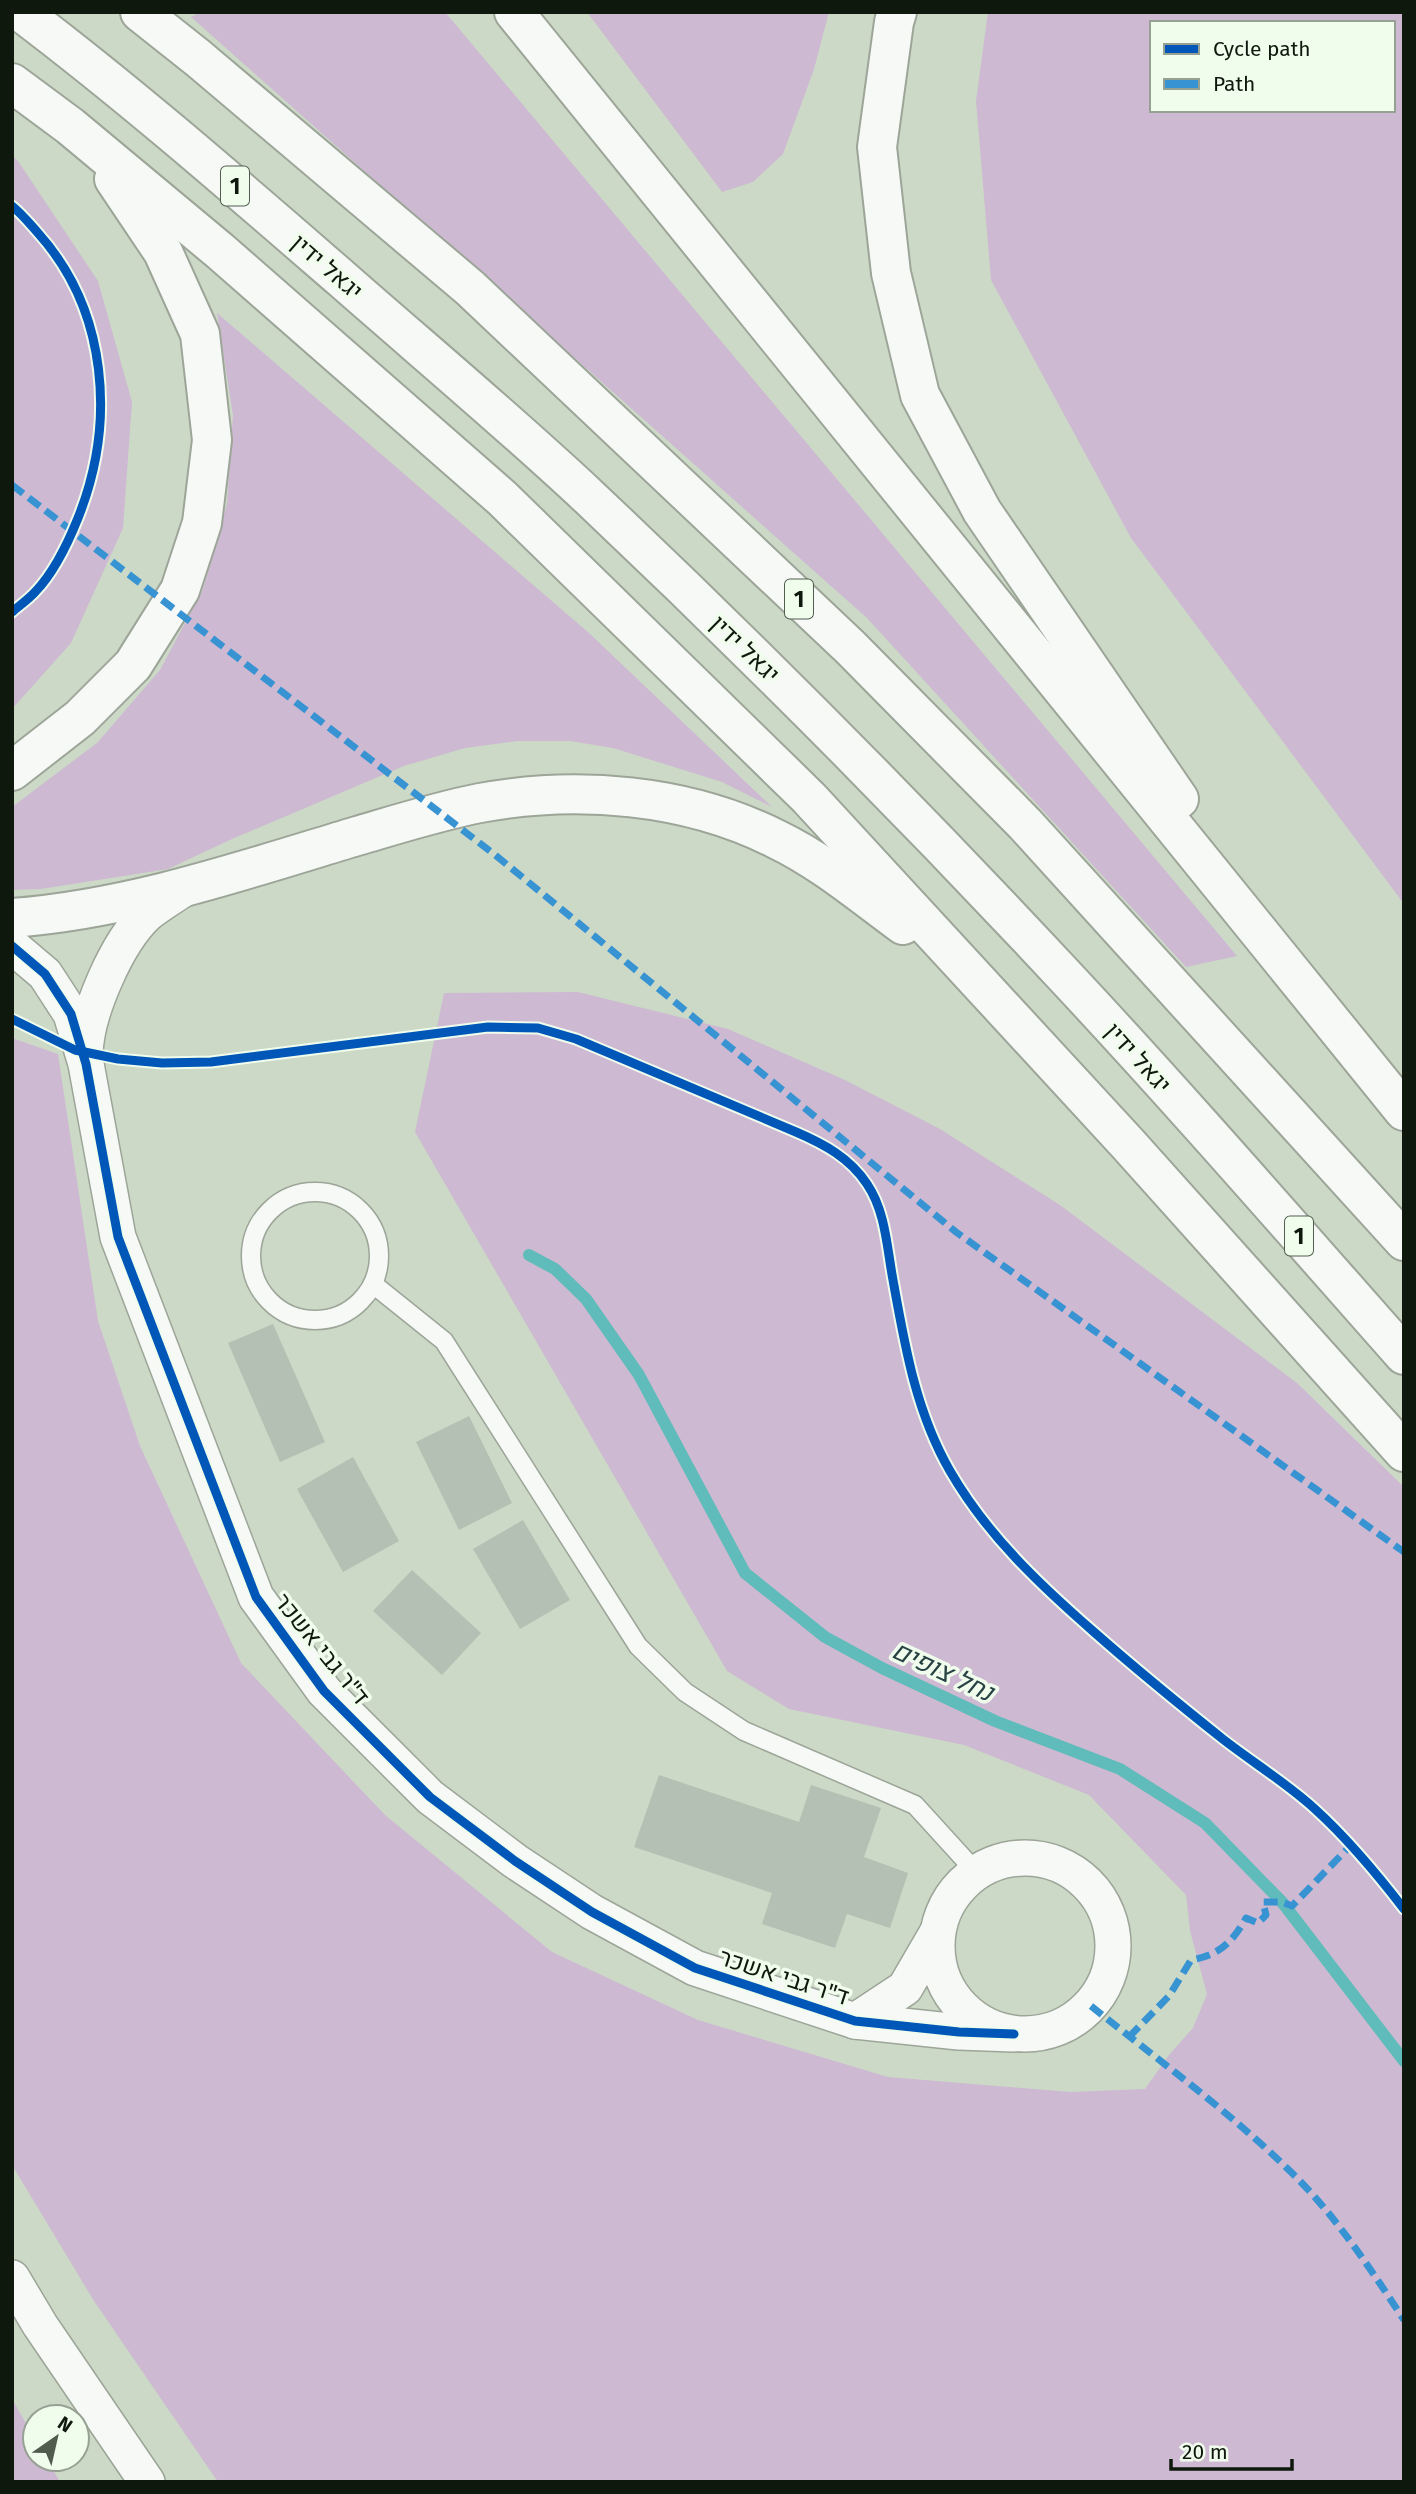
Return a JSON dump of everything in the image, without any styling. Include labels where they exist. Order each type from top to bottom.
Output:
[{"type":"highway","name":"יגאל ידין","points":[[21,12],[220,173],[588,496],[759,662],[1063,974],[1404,1354]]},
{"type":"highway","name":"1","points":[[141,12],[471,288],[850,647],[1024,824],[1404,1241]]},
{"type":"highway","points":[[514,12],[1404,1111]]},
{"type":"highway","points":[[897,12],[877,147],[891,273],[920,395],[982,511],[1343,1037]]},
{"type":"highway","points":[[12,83],[220,251],[502,498],[809,798],[1128,1144],[1404,1451]]},
{"type":"highway","points":[[12,771],[80,718],[133,665],[180,590],[202,523],[212,440],[200,334],[163,252],[113,177],[69,127]]},
{"type":"highway","points":[[12,918],[113,904],[186,887],[419,818],[493,801],[542,795],[602,795],[661,802],[719,816],[776,838],[834,873],[907,929],[1128,1144]]},
{"type":"street","name":"ד\"ר גבי אשכר","points":[[86,1064],[86,1046],[93,1011],[107,975],[146,915],[186,887]]},
{"type":"street","name":"ד\"ר גבי אשכר","points":[[12,946],[45,974],[63,999],[77,1029],[118,1237],[256,1597],[324,1691],[430,1797],[515,1861],[592,1912],[695,1968],[855,2021],[959,2032],[1014,2034]]},
{"type":"street","points":[[1030,1858],[1058,1864],[1082,1879],[1101,1900],[1112,1927],[1113,1955],[1106,1982],[1091,2006],[1069,2024],[1042,2033],[1014,2034],[986,2026],[964,2010],[946,1987],[937,1961],[937,1933],[944,1909],[957,1888],[976,1872],[1002,1861],[1030,1858]]},
{"type":"street","name":"ד\"ר גבי אשכר","points":[[855,2021],[905,1988],[937,1933]]},
{"type":"street","points":[[12,2278],[40,2325],[147,2482]]},
{"type":"lane","points":[[313,1192],[335,1195],[355,1206],[370,1223],[381,1262],[373,1284],[360,1302],[342,1315],[314,1321],[292,1316],[273,1305],[259,1287],[253,1271],[251,1249],[257,1228],[271,1210],[291,1197],[313,1192]]},
{"type":"lane","points":[[373,1284],[444,1341],[638,1646],[685,1692],[744,1731],[915,1805],[976,1872]]},
{"type":"shaded area","points":[[201,12],[445,12],[1237,956],[1186,967],[867,618],[191,17]]},
{"type":"shaded area","points":[[587,12],[829,12],[814,69],[783,154],[753,182],[722,192]]},
{"type":"shaded area","points":[[988,12],[1404,12],[1404,904],[1131,538],[991,280],[976,101]]},
{"type":"shaded area","points":[[12,155],[98,281],[132,402],[123,528],[71,643],[12,709]]},
{"type":"shaded area","points":[[217,313],[589,633],[772,807],[722,782],[613,748],[570,741],[518,741],[465,748],[404,766],[168,869],[41,889],[12,890],[12,807],[97,743],[160,670],[203,589],[227,504],[233,415]]},
{"type":"shaded area","points":[[578,992],[728,1029],[845,1080],[940,1129],[1060,1205],[1297,1383],[1404,1487],[1404,2482],[218,2482],[94,2301],[12,2165],[12,1038],[58,1054],[98,1321],[140,1446],[241,1663],[385,1815],[552,1952],[698,2020],[888,2077],[1071,2092],[1145,2089],[1169,2055],[1193,2028],[1207,1994],[1190,1931],[1186,1895],[1089,1795],[964,1745],[789,1709],[727,1671],[415,1132],[444,993]]},
{"type":"shaded area","points":[[12,2399],[21,2415],[21,2473],[55,2473],[60,2482],[12,2482]]},
{"type":"building","points":[[273,1324],[325,1442],[280,1462],[228,1343]]},
{"type":"building","points":[[469,1416],[512,1503],[459,1530],[416,1442]]},
{"type":"building","points":[[353,1457],[399,1541],[343,1572],[297,1489]]},
{"type":"building","points":[[523,1520],[570,1600],[520,1629],[473,1549]]},
{"type":"building","points":[[412,1570],[481,1633],[442,1675],[373,1611]]},
{"type":"building","points":[[659,1775],[799,1822],[811,1785],[881,1808],[864,1857],[908,1873],[890,1928],[847,1914],[835,1948],[762,1924],[772,1893],[634,1847]]},
{"type":"waterway","name":"נחל צופים","points":[[529,1255],[555,1269],[586,1299],[639,1375],[745,1573],[825,1637],[882,1668],[995,1721],[1120,1769],[1205,1823],[1282,1902],[1404,2061]]},
{"type":"marked path","points":[[12,485],[494,854],[956,1232],[1404,1552]]},
{"type":"marked path","points":[[1129,2037],[1169,1996],[1191,1960],[1209,1955],[1224,1946],[1246,1918],[1258,1923],[1266,1915],[1263,1902],[1282,1902],[1292,1906],[1351,1845]]},
{"type":"marked path","points":[[1091,2006],[1219,2107],[1291,2172],[1338,2224],[1404,2320]]},
{"type":"cycle path","points":[[12,206],[38,233],[61,264],[79,297],[91,332],[99,369],[100,407],[98,444],[90,482],[78,518],[49,575],[33,594],[12,612]]},
{"type":"cycle path","points":[[12,946],[45,974],[71,1014],[86,1064],[118,1237],[256,1597],[324,1691],[430,1797],[515,1861],[592,1912],[695,1968],[855,2021],[959,2032],[1014,2034]]},
{"type":"cycle path","points":[[12,1019],[75,1050],[118,1059],[162,1063],[211,1062],[488,1027],[538,1028],[576,1039],[796,1132],[836,1153],[860,1175],[878,1206],[907,1354],[920,1402],[938,1449],[980,1516],[1015,1558],[1094,1632],[1208,1727],[1316,1810],[1340,1833],[1404,1909]]}]
